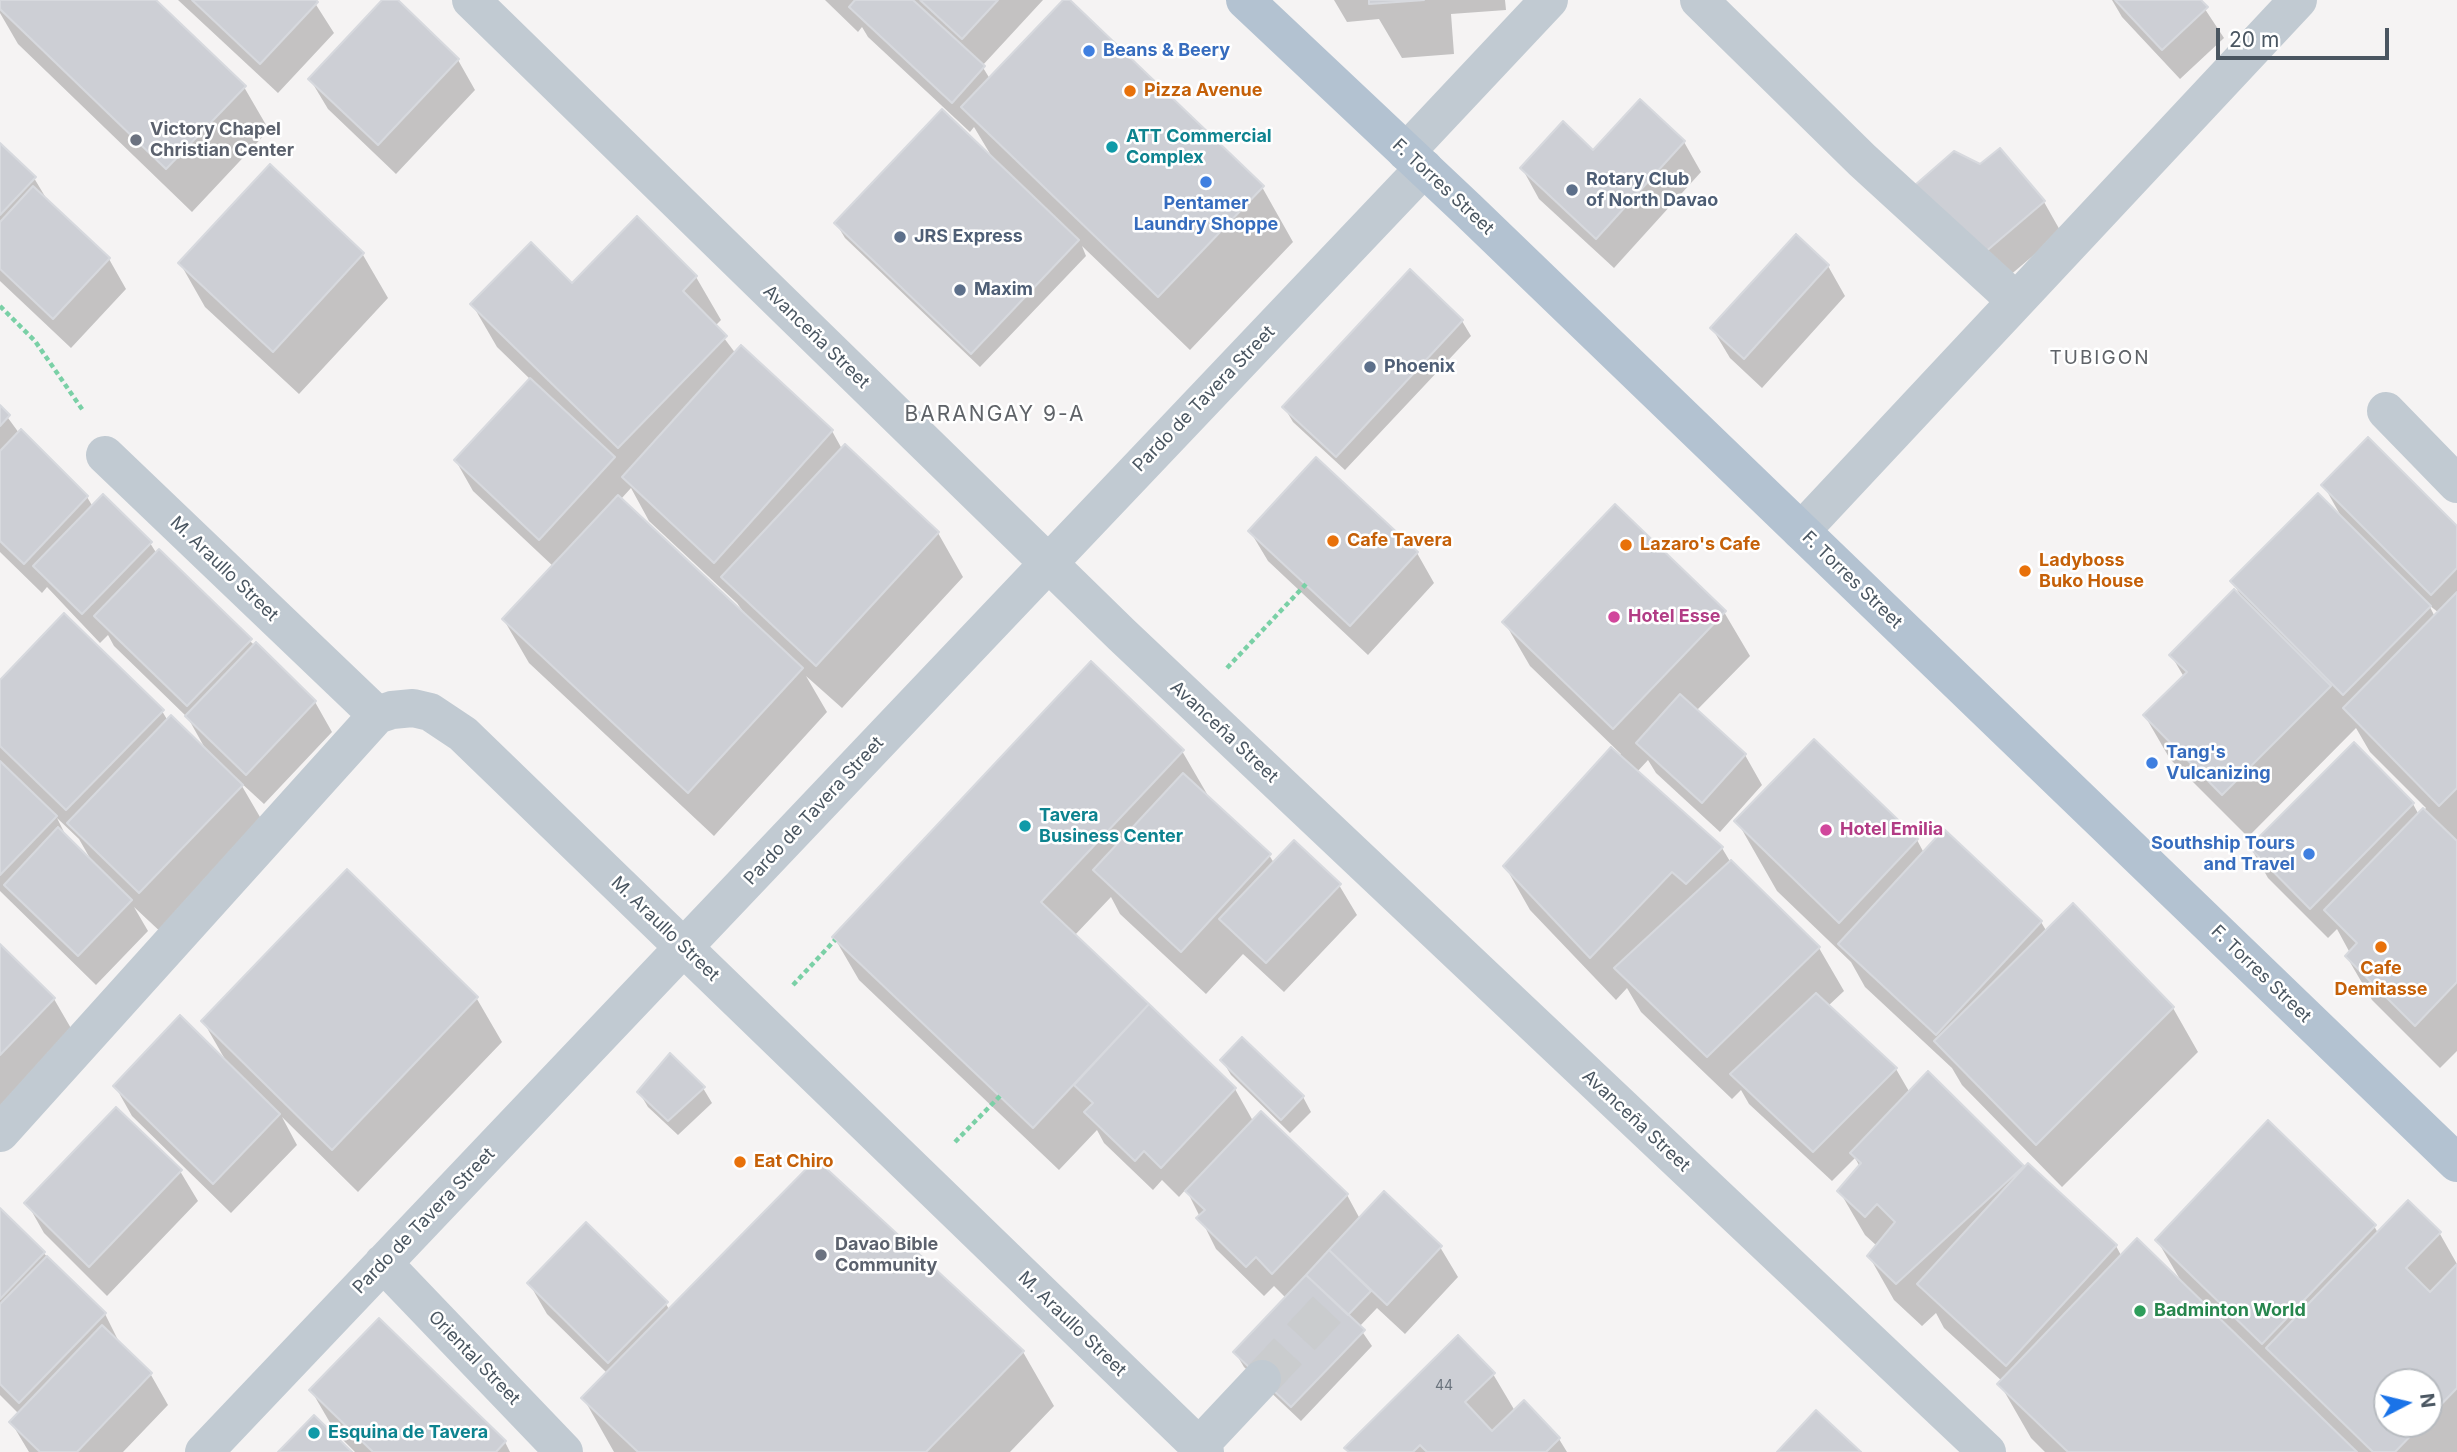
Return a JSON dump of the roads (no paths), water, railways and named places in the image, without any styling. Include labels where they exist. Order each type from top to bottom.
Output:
[{"type":"main road","name":"F. Torres Street","points":[[1245,0],[1415,160],[2457,1163]]},
{"type":"street","name":"Avanceña Street","points":[[471,0],[1048,564],[1987,1452]]},
{"type":"street","name":"Pardo de Tavera Street","points":[[204,1452],[1048,564],[1415,160],[1549,0]]},
{"type":"street","points":[[1699,0],[1862,160],[2016,301]]},
{"type":"street","points":[[1801,531],[2298,0]]},
{"type":"street","points":[[2386,411],[2457,484]]},
{"type":"street","name":"M. Araullo Street","points":[[106,455],[377,715],[413,708],[448,721],[1202,1449]]},
{"type":"street","points":[[0,1133],[377,715]]},
{"type":"street","name":"Oriental Street","points":[[383,1264],[564,1452]]},
{"type":"street","points":[[1202,1449],[1262,1379]]},
{"type":"tunnel","points":[[1262,1379],[1331,1305]]},
{"type":"place","name":"Beans & Beery","points":[[1089,51]]},
{"type":"place","name":"Pizza Avenue","points":[[1130,91]]},
{"type":"place","name":"Victory Chapel Christian Center","points":[[136,140]]},
{"type":"place","name":"ATT Commercial Complex","points":[[1112,147]]},
{"type":"place","name":"Pentamer Laundry Shoppe","points":[[1206,182]]},
{"type":"place","name":"Rotary Club of North Davao","points":[[1572,190]]},
{"type":"place","name":"JRS Express","points":[[900,237]]},
{"type":"place","name":"Maxim","points":[[960,290]]},
{"type":"place","name":"Phoenix","points":[[1370,367]]},
{"type":"place","name":"Cafe Tavera","points":[[1333,541]]},
{"type":"place","name":"Lazaro's Cafe","points":[[1626,545]]},
{"type":"place","name":"Ladyboss Buko House","points":[[2025,571]]},
{"type":"place","name":"Hotel Esse","points":[[1614,617]]},
{"type":"place","name":"Tang's Vulcanizing","points":[[2152,763]]},
{"type":"place","name":"Tavera Business Center","points":[[1025,826]]},
{"type":"place","name":"Hotel Emilia","points":[[1826,830]]},
{"type":"place","name":"Southship Tours and Travel","points":[[2309,854]]},
{"type":"place","name":"Cafe Demitasse","points":[[2381,947]]},
{"type":"place","name":"Eat Chiro","points":[[740,1162]]},
{"type":"place","name":"Davao Bible Community","points":[[821,1255]]},
{"type":"place","name":"Badminton World","points":[[2140,1311]]},
{"type":"place","name":"Esquina de Tavera","points":[[314,1433]]},
{"type":"district","name":"TUBIGON","points":[[2100,358]]},
{"type":"district","name":"BARANGAY 9-A","points":[[995,415]]}]
